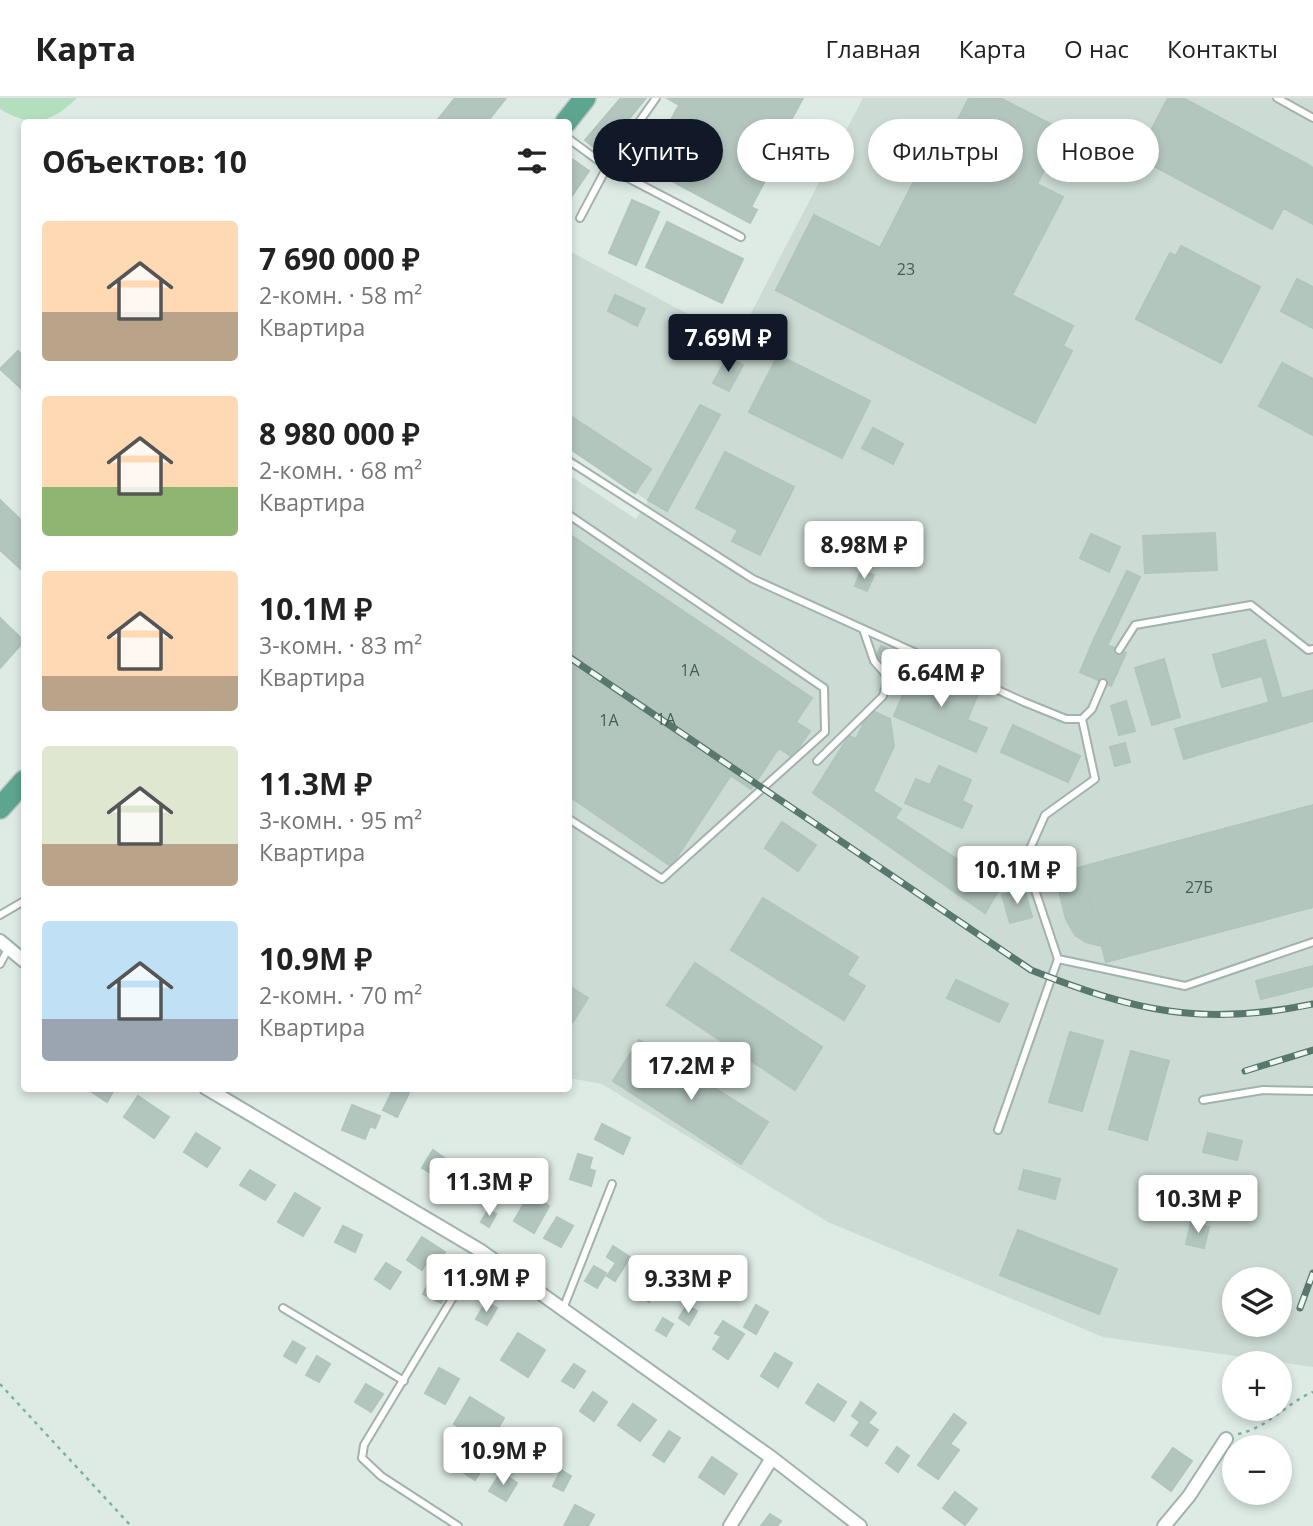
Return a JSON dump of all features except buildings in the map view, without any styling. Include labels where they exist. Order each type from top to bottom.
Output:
[{"type":"main road","points":[[568,119],[585,98]]},
{"type":"main road","points":[[0,808],[21,784]]},
{"type":"street","points":[[4,945],[21,959]]},
{"type":"street","points":[[213,1092],[481,1251],[772,1458],[860,1526]]},
{"type":"street","points":[[1164,1526],[1189,1496],[1222,1445]]},
{"type":"street","points":[[730,1526],[772,1458]]},
{"type":"lane","points":[[641,119],[656,98]]},
{"type":"lane","points":[[1277,98],[1313,118]]},
{"type":"lane","points":[[572,141],[593,157]]},
{"type":"lane","points":[[580,218],[599,182]]},
{"type":"lane","points":[[636,182],[741,237]]},
{"type":"lane","points":[[572,463],[753,579],[1034,706],[1066,719],[1082,719],[1092,709],[1103,683]]},
{"type":"lane","points":[[572,517],[824,688],[825,732],[662,880],[572,821]]},
{"type":"lane","points":[[1119,650],[1135,625],[1251,605],[1308,650],[1313,649]]},
{"type":"lane","points":[[817,761],[883,696],[888,677],[874,661],[863,629]]},
{"type":"lane","points":[[998,1130],[1058,959],[1026,860],[1045,815],[1095,779],[1082,719]]},
{"type":"lane","points":[[0,915],[21,903]]},
{"type":"lane","points":[[1058,959],[1185,986],[1313,942]]},
{"type":"lane","points":[[0,964],[4,945]]},
{"type":"lane","points":[[1203,1100],[1263,1090],[1313,1091]]},
{"type":"lane","points":[[563,1309],[612,1184]]},
{"type":"lane","points":[[458,1526],[381,1476],[362,1458],[364,1445],[481,1251]]},
{"type":"lane","points":[[283,1308],[404,1381]]},
{"type":"path","points":[[0,1384],[131,1526]]},
{"type":"path","points":[[1236,1435],[1269,1422],[1301,1397],[1313,1392]]},
{"type":"shaded area","points":[[863,98],[1313,98],[1313,1367],[1292,1364],[1292,1351],[1222,1351],[1222,1354],[1103,1337],[828,1222],[602,1084],[572,1079],[572,477],[636,519],[648,501],[572,450],[572,253],[737,340],[819,182],[854,182],[852,119]]},
{"type":"green space","points":[[0,98],[77,98],[58,113],[44,119],[22,119],[0,109]]},
{"type":"railway","points":[[572,659],[1031,970],[1103,996],[1169,1011],[1237,1014],[1313,1004]]},
{"type":"railway","points":[[1245,1071],[1313,1050]]},
{"type":"railway","points":[[1300,1308],[1313,1273]]}]
